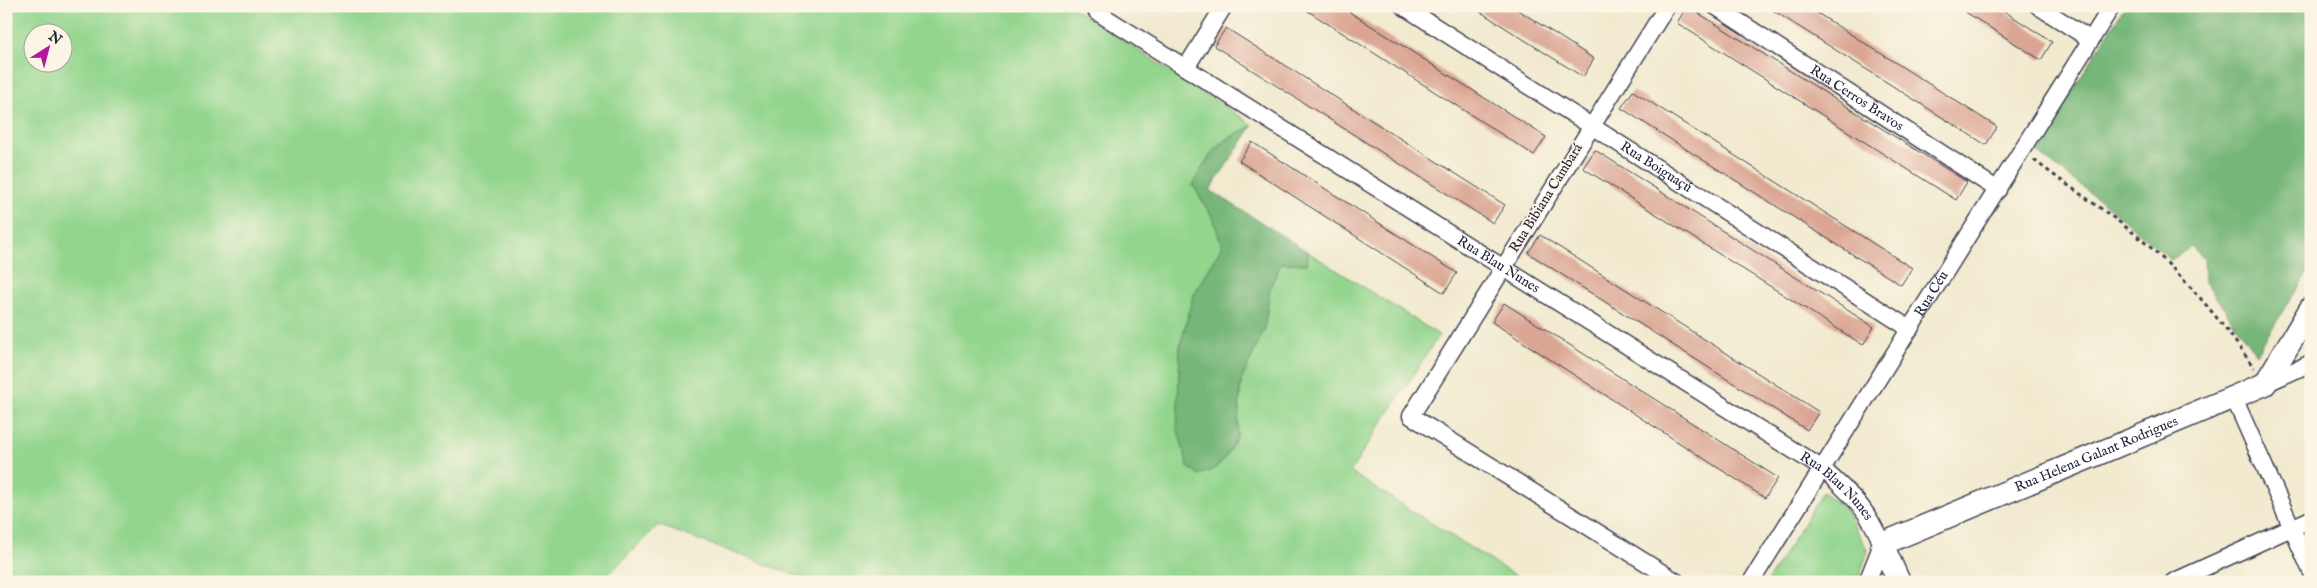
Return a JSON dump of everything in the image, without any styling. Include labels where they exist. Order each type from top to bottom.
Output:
[{"type":"street","name":"Rua Blau Nunes","points":[[1094,6],[1097,12],[1187,66],[1502,268],[1823,469],[1861,505],[1872,522],[1882,544]]},
{"type":"street","points":[[1187,66],[1224,6]]},
{"type":"street","name":"Rua Boiguaçú","points":[[1402,6],[1910,328]]},
{"type":"street","name":"Rua Bibiana Cambará","points":[[1667,6],[1411,416],[1677,582]]},
{"type":"street","name":"Rua Cerros Bravos","points":[[1715,6],[1998,190]]},
{"type":"street","points":[[2038,6],[2091,40]]},
{"type":"street","name":"Rua Céu","points":[[1751,582],[2091,40],[2106,8]]},
{"type":"street","points":[[2265,384],[2311,308]]},
{"type":"street","name":"Rua Helena Galant Rodrigues","points":[[1882,544],[2234,398],[2311,363]]},
{"type":"street","points":[[2234,398],[2311,571]]},
{"type":"street","points":[[2173,582],[2311,519]]},
{"type":"street","points":[[1866,582],[1882,544]]},
{"type":"street","points":[[1882,544],[1899,582]]},
{"type":"path","points":[[2022,151],[2112,217],[2150,248],[2192,290],[2235,341],[2265,384]]},
{"type":"green space","points":[[6,6],[1070,6],[1253,125],[1223,141],[1193,185],[1214,220],[1222,247],[1194,294],[1180,346],[1223,461],[1237,437],[1241,381],[1264,330],[1270,288],[1281,263],[1307,264],[1308,252],[1439,335],[1350,472],[1525,582],[814,582],[658,525],[601,582],[6,582]]},
{"type":"green space","points":[[2125,6],[2311,6],[2311,267],[2256,354],[2205,282],[2204,257],[2191,247],[2171,260],[2105,204],[2035,151]]},
{"type":"green space","points":[[1253,125],[1210,190],[1308,252],[1307,264],[1281,263],[1270,288],[1264,330],[1241,381],[1237,437],[1223,461],[1213,470],[1199,475],[1188,467],[1177,427],[1180,346],[1194,294],[1222,247],[1214,220],[1193,185],[1210,155],[1232,137]]},
{"type":"green space","points":[[1823,492],[1845,509],[1868,551],[1857,582],[1767,582]]},
{"type":"building","points":[[1300,6],[1340,6],[1546,137],[1534,155]]},
{"type":"building","points":[[1471,6],[1512,6],[1594,59],[1583,77]]},
{"type":"building","points":[[1687,6],[1967,182],[1956,200],[1677,23]]},
{"type":"building","points":[[1766,6],[1806,6],[1997,127],[1986,145]]},
{"type":"building","points":[[1956,6],[1996,6],[2052,42],[2041,60]]},
{"type":"building","points":[[1226,28],[1505,205],[1493,223],[1214,46]]},
{"type":"building","points":[[1633,91],[1912,268],[1901,285],[1621,108]]},
{"type":"building","points":[[1252,142],[1457,273],[1444,293],[1239,161]]},
{"type":"building","points":[[1595,150],[1874,327],[1863,345],[1583,168]]},
{"type":"building","points":[[1540,235],[1819,412],[1807,430],[1528,253]]},
{"type":"building","points":[[1504,303],[1778,478],[1765,498],[1492,322]]}]
